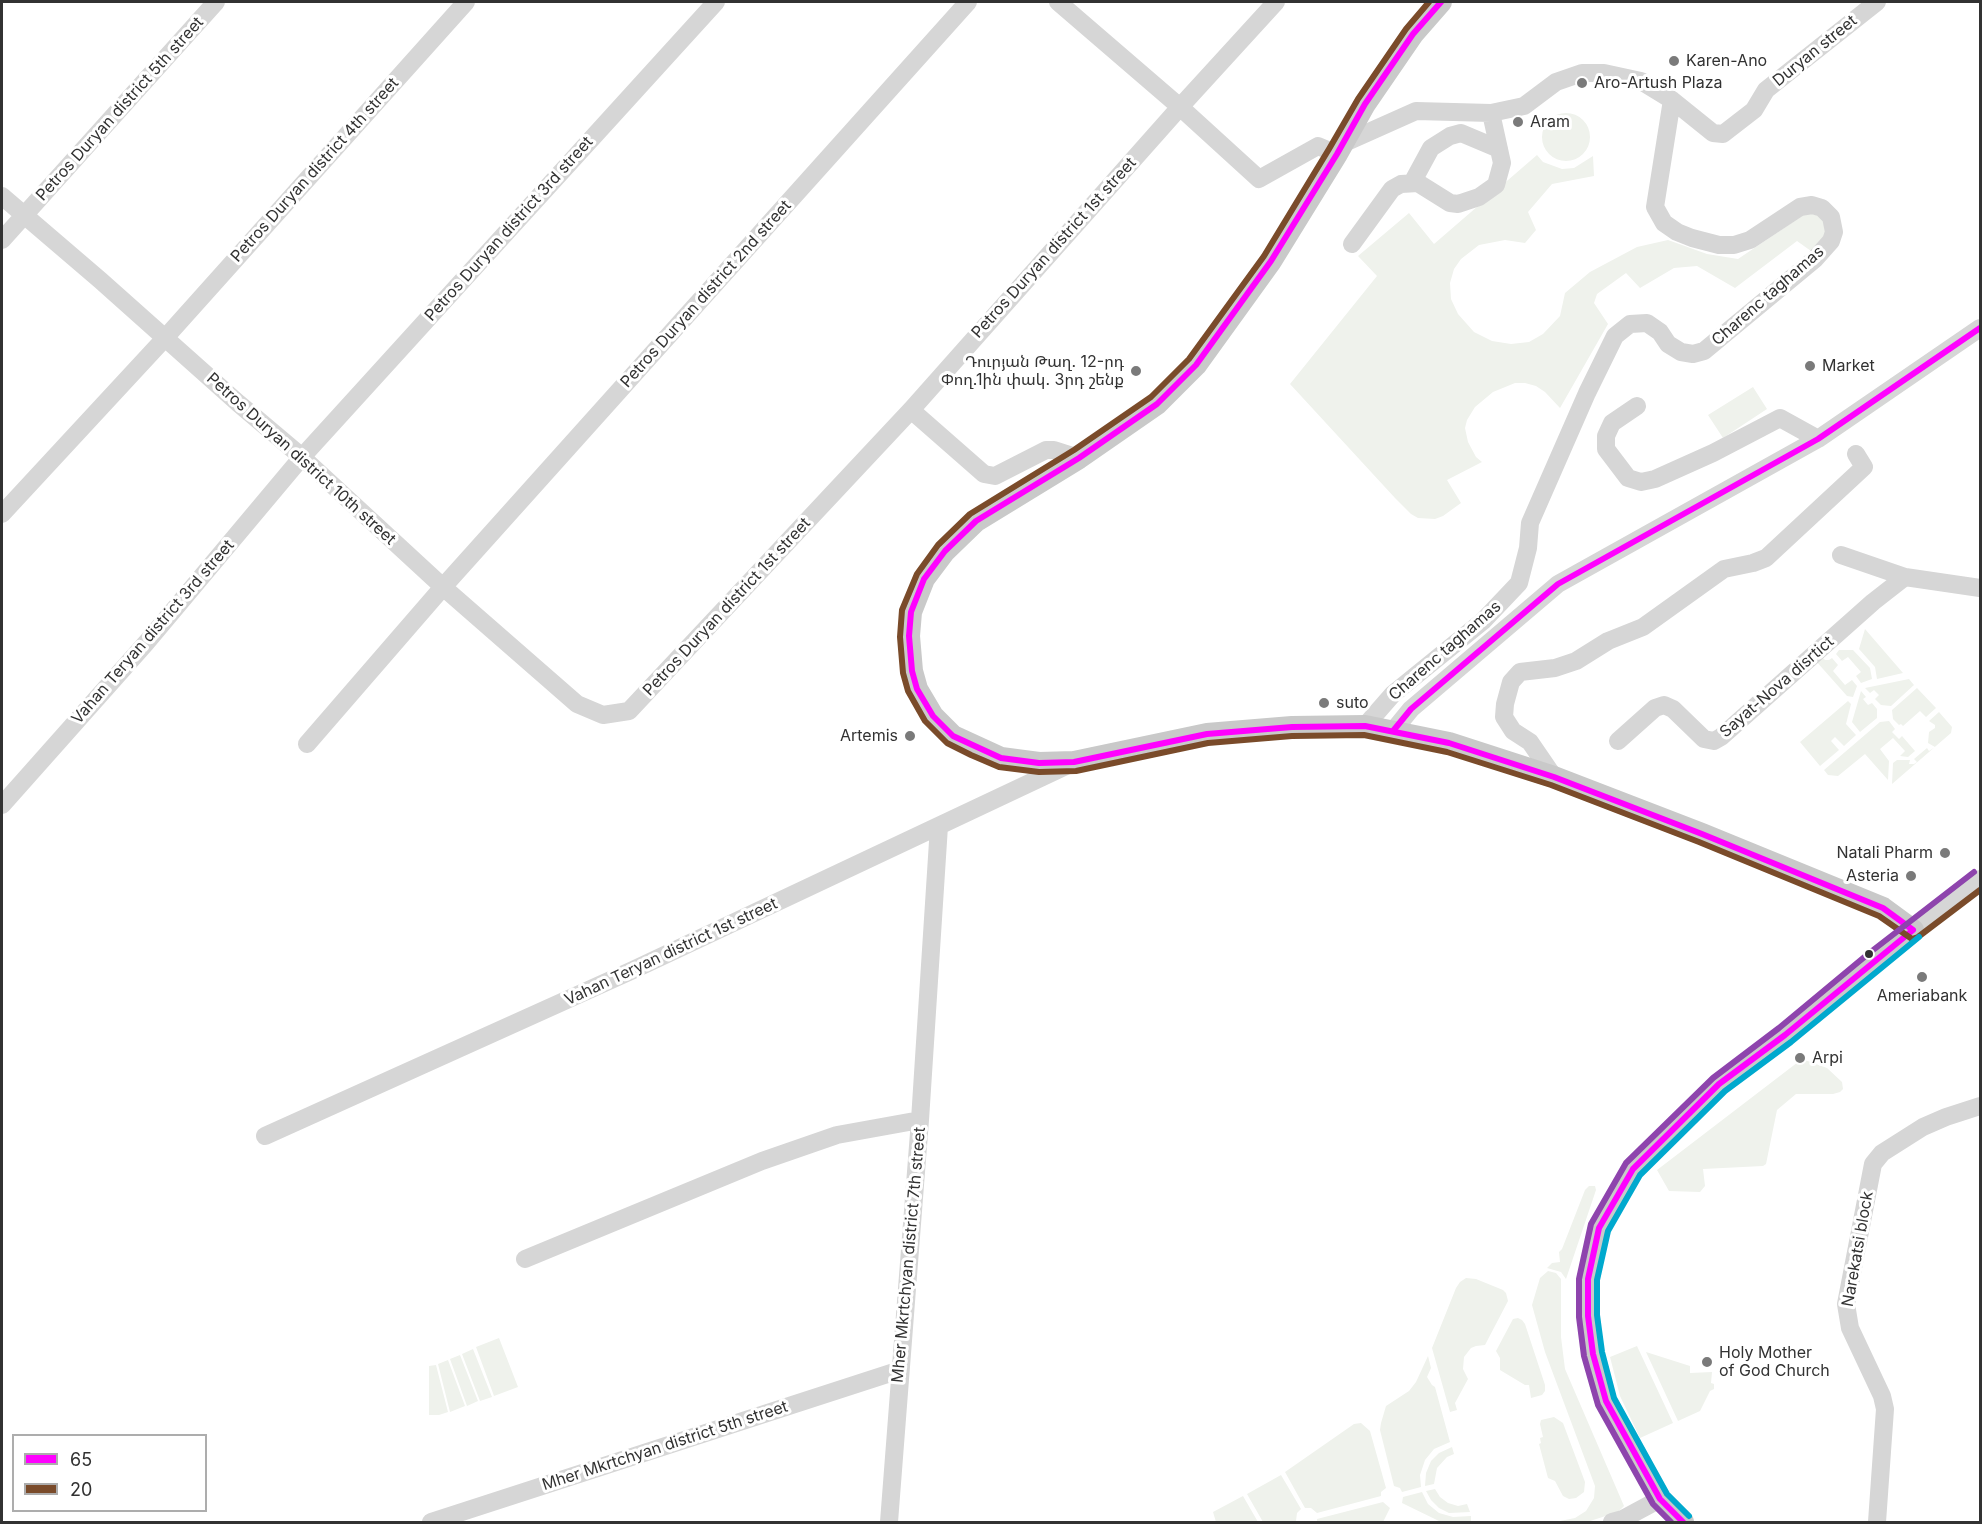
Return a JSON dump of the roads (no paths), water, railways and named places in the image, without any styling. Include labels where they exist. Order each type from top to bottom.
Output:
[{"type":"main road","points":[[1441,2],[1413,34],[1376,87],[1271,261],[1196,365],[1157,404],[1079,458],[976,521],[945,551],[924,579],[911,612],[909,636],[912,670],[918,690],[933,716],[953,736],[1001,758],[1039,763],[1074,762],[1206,734],[1292,727],[1365,726],[1394,730],[1449,743],[1554,777],[1701,834],[1883,908],[1913,930],[1785,1035],[1719,1084],[1634,1169],[1599,1228],[1588,1279],[1587,1316],[1593,1354],[1606,1401],[1660,1499],[1683,1522]]},
{"type":"street","name":"Petros Duryan district 5th street","points":[[2,240],[216,2]]},
{"type":"street","name":"Petros Duryan district 4th street","points":[[2,514],[165,338],[466,2]]},
{"type":"street","name":"Petros Duryan district 3rd street","points":[[302,458],[716,2]]},
{"type":"street","name":"Petros Duryan district 2nd street","points":[[307,744],[443,587],[968,2]]},
{"type":"street","points":[[1058,2],[1180,107],[1259,179],[1318,146],[1339,149],[1416,111],[1491,113],[1524,106],[1556,82],[1582,74],[1605,73],[1641,81],[1672,100]]},
{"type":"street","name":"Petros Duryan district 1st street","points":[[603,715],[629,711],[911,410],[1276,2]]},
{"type":"street","name":"Duryan street","points":[[1672,100],[1713,133],[1723,134],[1754,110],[1766,90],[1877,2]]},
{"type":"street","name":"Charenc taghamas","points":[[1365,726],[1393,694],[1483,621],[1519,583],[1528,548],[1530,523],[1587,393],[1615,336],[1630,324],[1647,323],[1660,332],[1668,344],[1681,352],[1693,354],[1704,351],[1815,259],[1831,241],[1834,232],[1831,217],[1822,208],[1812,205],[1800,207],[1750,240],[1734,245],[1719,245],[1692,238],[1664,223],[1655,207],[1672,100]]},
{"type":"street","points":[[1353,244],[1392,189],[1401,184],[1418,183],[1450,203],[1458,204],[1479,197],[1496,185],[1503,163],[1491,113]]},
{"type":"street","points":[[1412,183],[1431,148],[1450,136],[1461,133],[1499,149]]},
{"type":"street","name":"Petros Duryan district 10th street","points":[[2,196],[302,458],[443,587],[577,704],[603,715]]},
{"type":"street","points":[[1394,730],[1411,709],[1558,584],[1818,439],[1980,328]]},
{"type":"street","points":[[1637,406],[1612,423],[1606,436],[1606,449],[1629,478],[1641,482],[1655,479],[1713,453],[1780,418],[1818,439]]},
{"type":"street","points":[[911,410],[984,474],[995,476],[1046,450],[1054,450],[1079,458]]},
{"type":"street","points":[[1554,777],[1530,742],[1513,731],[1504,717],[1511,682],[1520,672],[1555,668],[1576,661],[1608,641],[1643,627],[1724,569],[1766,558],[1864,467],[1856,454]]},
{"type":"street","name":"Vahan Teryan district 3rd street","points":[[2,805],[146,643],[302,458]]},
{"type":"street","points":[[1841,555],[1905,577],[1980,588]]},
{"type":"street","name":"Sayat-Nova disrtict","points":[[1618,741],[1655,708],[1664,705],[1673,709],[1704,739],[1714,741],[1873,602],[1905,577]]},
{"type":"street","name":"Vahan Teryan district 1st street","points":[[265,1136],[633,970],[1074,762]]},
{"type":"street","points":[[920,1120],[939,826]]},
{"type":"street","points":[[1913,930],[1980,879]]},
{"type":"street","name":"Narekatsi block","points":[[1877,1522],[1885,1409],[1882,1396],[1850,1328],[1846,1304],[1874,1164],[1882,1153],[1923,1127],[1980,1106]]},
{"type":"street","name":"Mher Mkrtchyan district 7th street","points":[[525,1258],[762,1161],[837,1135],[920,1120],[889,1522]]},
{"type":"street","name":"Mher Mkrtchyan district 5th street","points":[[431,1522],[900,1370]]},
{"type":"street","points":[[1612,1522],[1623,1519],[1660,1499]]},
{"type":"place","name":"Karen-Ano","points":[[1674,61]]},
{"type":"place","name":"Aro-Artush Plaza","points":[[1582,83]]},
{"type":"place","name":"Aram","points":[[1518,122]]},
{"type":"place","name":"Market","points":[[1810,366]]},
{"type":"place","name":"Դուրյան Թաղ. 12-րդ Փող.1ին փակ․ 3րդ շենք","points":[[1136,371]]},
{"type":"place","name":"suto","points":[[1324,703]]},
{"type":"place","name":"Artemis","points":[[910,736]]},
{"type":"place","name":"Natali Pharm","points":[[1945,853]]},
{"type":"place","name":"Asteria","points":[[1911,876]]},
{"type":"place","name":"Ameriabank","points":[[1922,977]]},
{"type":"place","name":"Arpi","points":[[1800,1058]]},
{"type":"place","name":"Holy Mother of God Church","points":[[1707,1362]]}]
